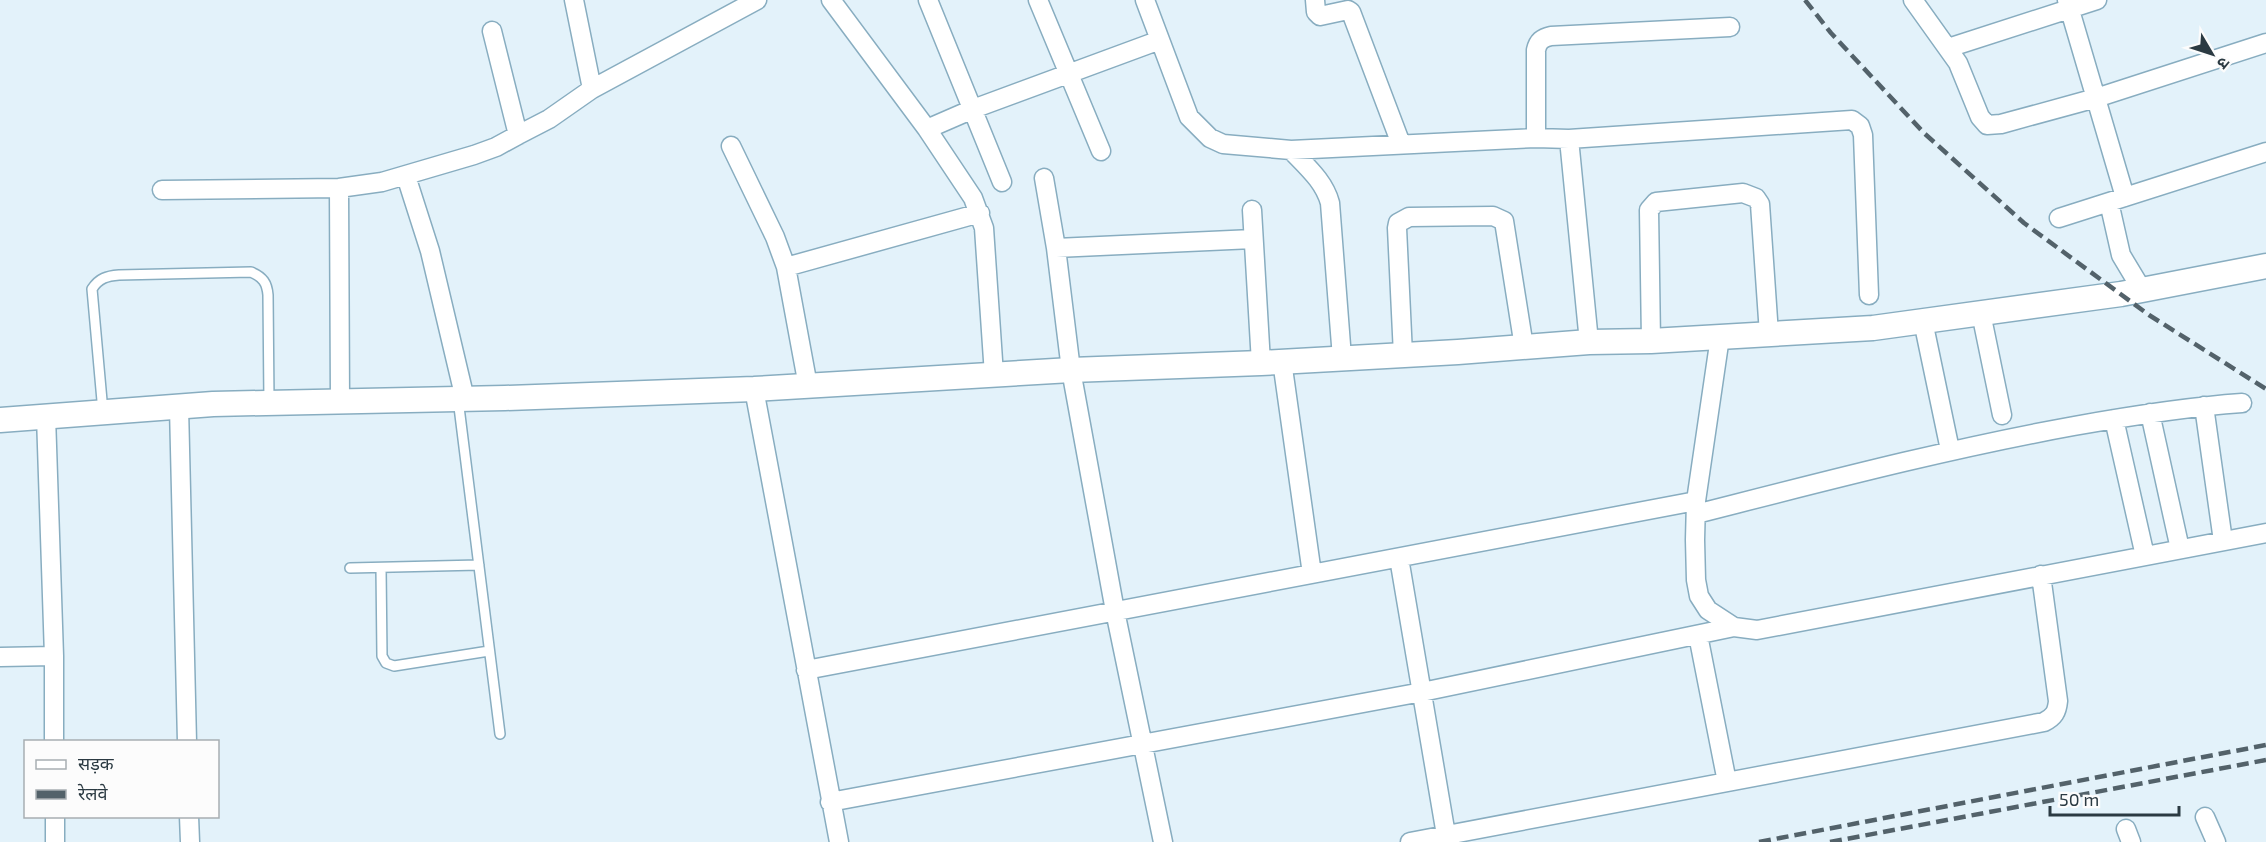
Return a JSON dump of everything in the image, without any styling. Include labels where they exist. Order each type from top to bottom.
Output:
[{"type":"street","points":[[574,0],[592,89]]},
{"type":"street","points":[[162,190],[339,188],[406,176],[496,147],[549,118],[592,89],[757,0]]},
{"type":"street","points":[[831,0],[927,129],[965,184],[980,213],[986,247],[994,375]]},
{"type":"street","points":[[928,0],[1002,182]]},
{"type":"street","points":[[1038,0],[1101,151]]},
{"type":"street","points":[[1145,0],[1189,117],[1210,138],[1223,144],[1291,150],[1536,138],[1569,139],[1852,120],[1860,126],[1863,135],[1869,295]]},
{"type":"street","points":[[1315,0],[1316,12],[1320,16],[1348,10],[1352,15],[1401,144]]},
{"type":"street","points":[[1913,0],[1958,63],[1980,117],[1988,125],[2001,124],[2096,98],[2266,43]]},
{"type":"street","points":[[1948,48],[2069,4],[2097,0]]},
{"type":"street","points":[[2069,4],[2096,98],[2117,199],[2121,255],[2142,290]]},
{"type":"street","points":[[1536,138],[1536,50],[1543,38],[1730,27]]},
{"type":"street","points":[[492,31],[518,135]]},
{"type":"street","points":[[927,129],[1160,40]]},
{"type":"street","points":[[1569,139],[1589,342]]},
{"type":"street","points":[[731,146],[775,237],[786,267],[808,386]]},
{"type":"street","points":[[1291,150],[1320,180],[1327,191],[1330,203],[1342,358]]},
{"type":"street","points":[[2059,218],[2266,152]]},
{"type":"street","points":[[406,176],[430,251],[462,399]]},
{"type":"street","points":[[1044,178],[1056,248],[1071,370],[1115,611],[1163,842]]},
{"type":"street","points":[[339,188],[340,402]]},
{"type":"street","points":[[1652,341],[1649,210],[1656,202],[1743,194],[1756,198],[1760,204],[1769,334]]},
{"type":"street","points":[[1252,210],[1253,239],[1272,362],[1312,574]]},
{"type":"street","points":[[786,267],[980,213]]},
{"type":"street","points":[[1403,355],[1397,228],[1398,223],[1409,217],[1493,216],[1504,221],[1524,347]]},
{"type":"street","points":[[1056,248],[1253,239]]},
{"type":"street","points":[[0,420],[179,406],[462,399],[808,386],[1873,328],[2142,290],[2266,266]]},
{"type":"street","points":[[1981,314],[2002,415]]},
{"type":"street","points":[[1923,321],[1950,450]]},
{"type":"street","points":[[1720,337],[1696,507],[1695,540],[1699,596],[1708,610],[1734,627]]},
{"type":"street","points":[[754,388],[839,842]]},
{"type":"street","points":[[806,670],[1399,558],[1696,507],[2007,438],[2150,413],[2204,405],[2242,403]]},
{"type":"street","points":[[2204,405],[2223,541]]},
{"type":"street","points":[[179,406],[187,740]]},
{"type":"street","points":[[2150,413],[2180,549]]},
{"type":"street","points":[[46,416],[54,656],[54,740]]},
{"type":"street","points":[[2114,419],[2145,556]]},
{"type":"street","points":[[830,802],[1422,692],[1734,627],[1757,630],[2266,532]]},
{"type":"street","points":[[1399,558],[1446,835]]},
{"type":"street","points":[[1410,842],[2044,722],[2053,717],[2058,701],[2041,575]]},
{"type":"street","points":[[1698,635],[1727,782]]},
{"type":"street","points":[[0,657],[54,656]]},
{"type":"street","points":[[2205,817],[2216,842]]},
{"type":"street","points":[[55,818],[55,842]]},
{"type":"street","points":[[189,818],[190,842]]},
{"type":"lane","points":[[103,412],[92,289],[97,281],[119,274],[252,272],[261,276],[267,285],[268,295],[269,403]]},
{"type":"lane","points":[[462,399],[479,566],[500,734]]},
{"type":"lane","points":[[2002,415],[2007,438]]},
{"type":"lane","points":[[350,568],[479,566]]},
{"type":"lane","points":[[381,568],[382,656],[386,663],[394,666],[489,651]]},
{"type":"railway","points":[[1805,0],[1831,33],[1924,133],[2024,223],[2149,315],[2266,389]]},
{"type":"railway","points":[[1759,842],[2266,745]]},
{"type":"railway","points":[[1830,842],[2266,760]]}]
